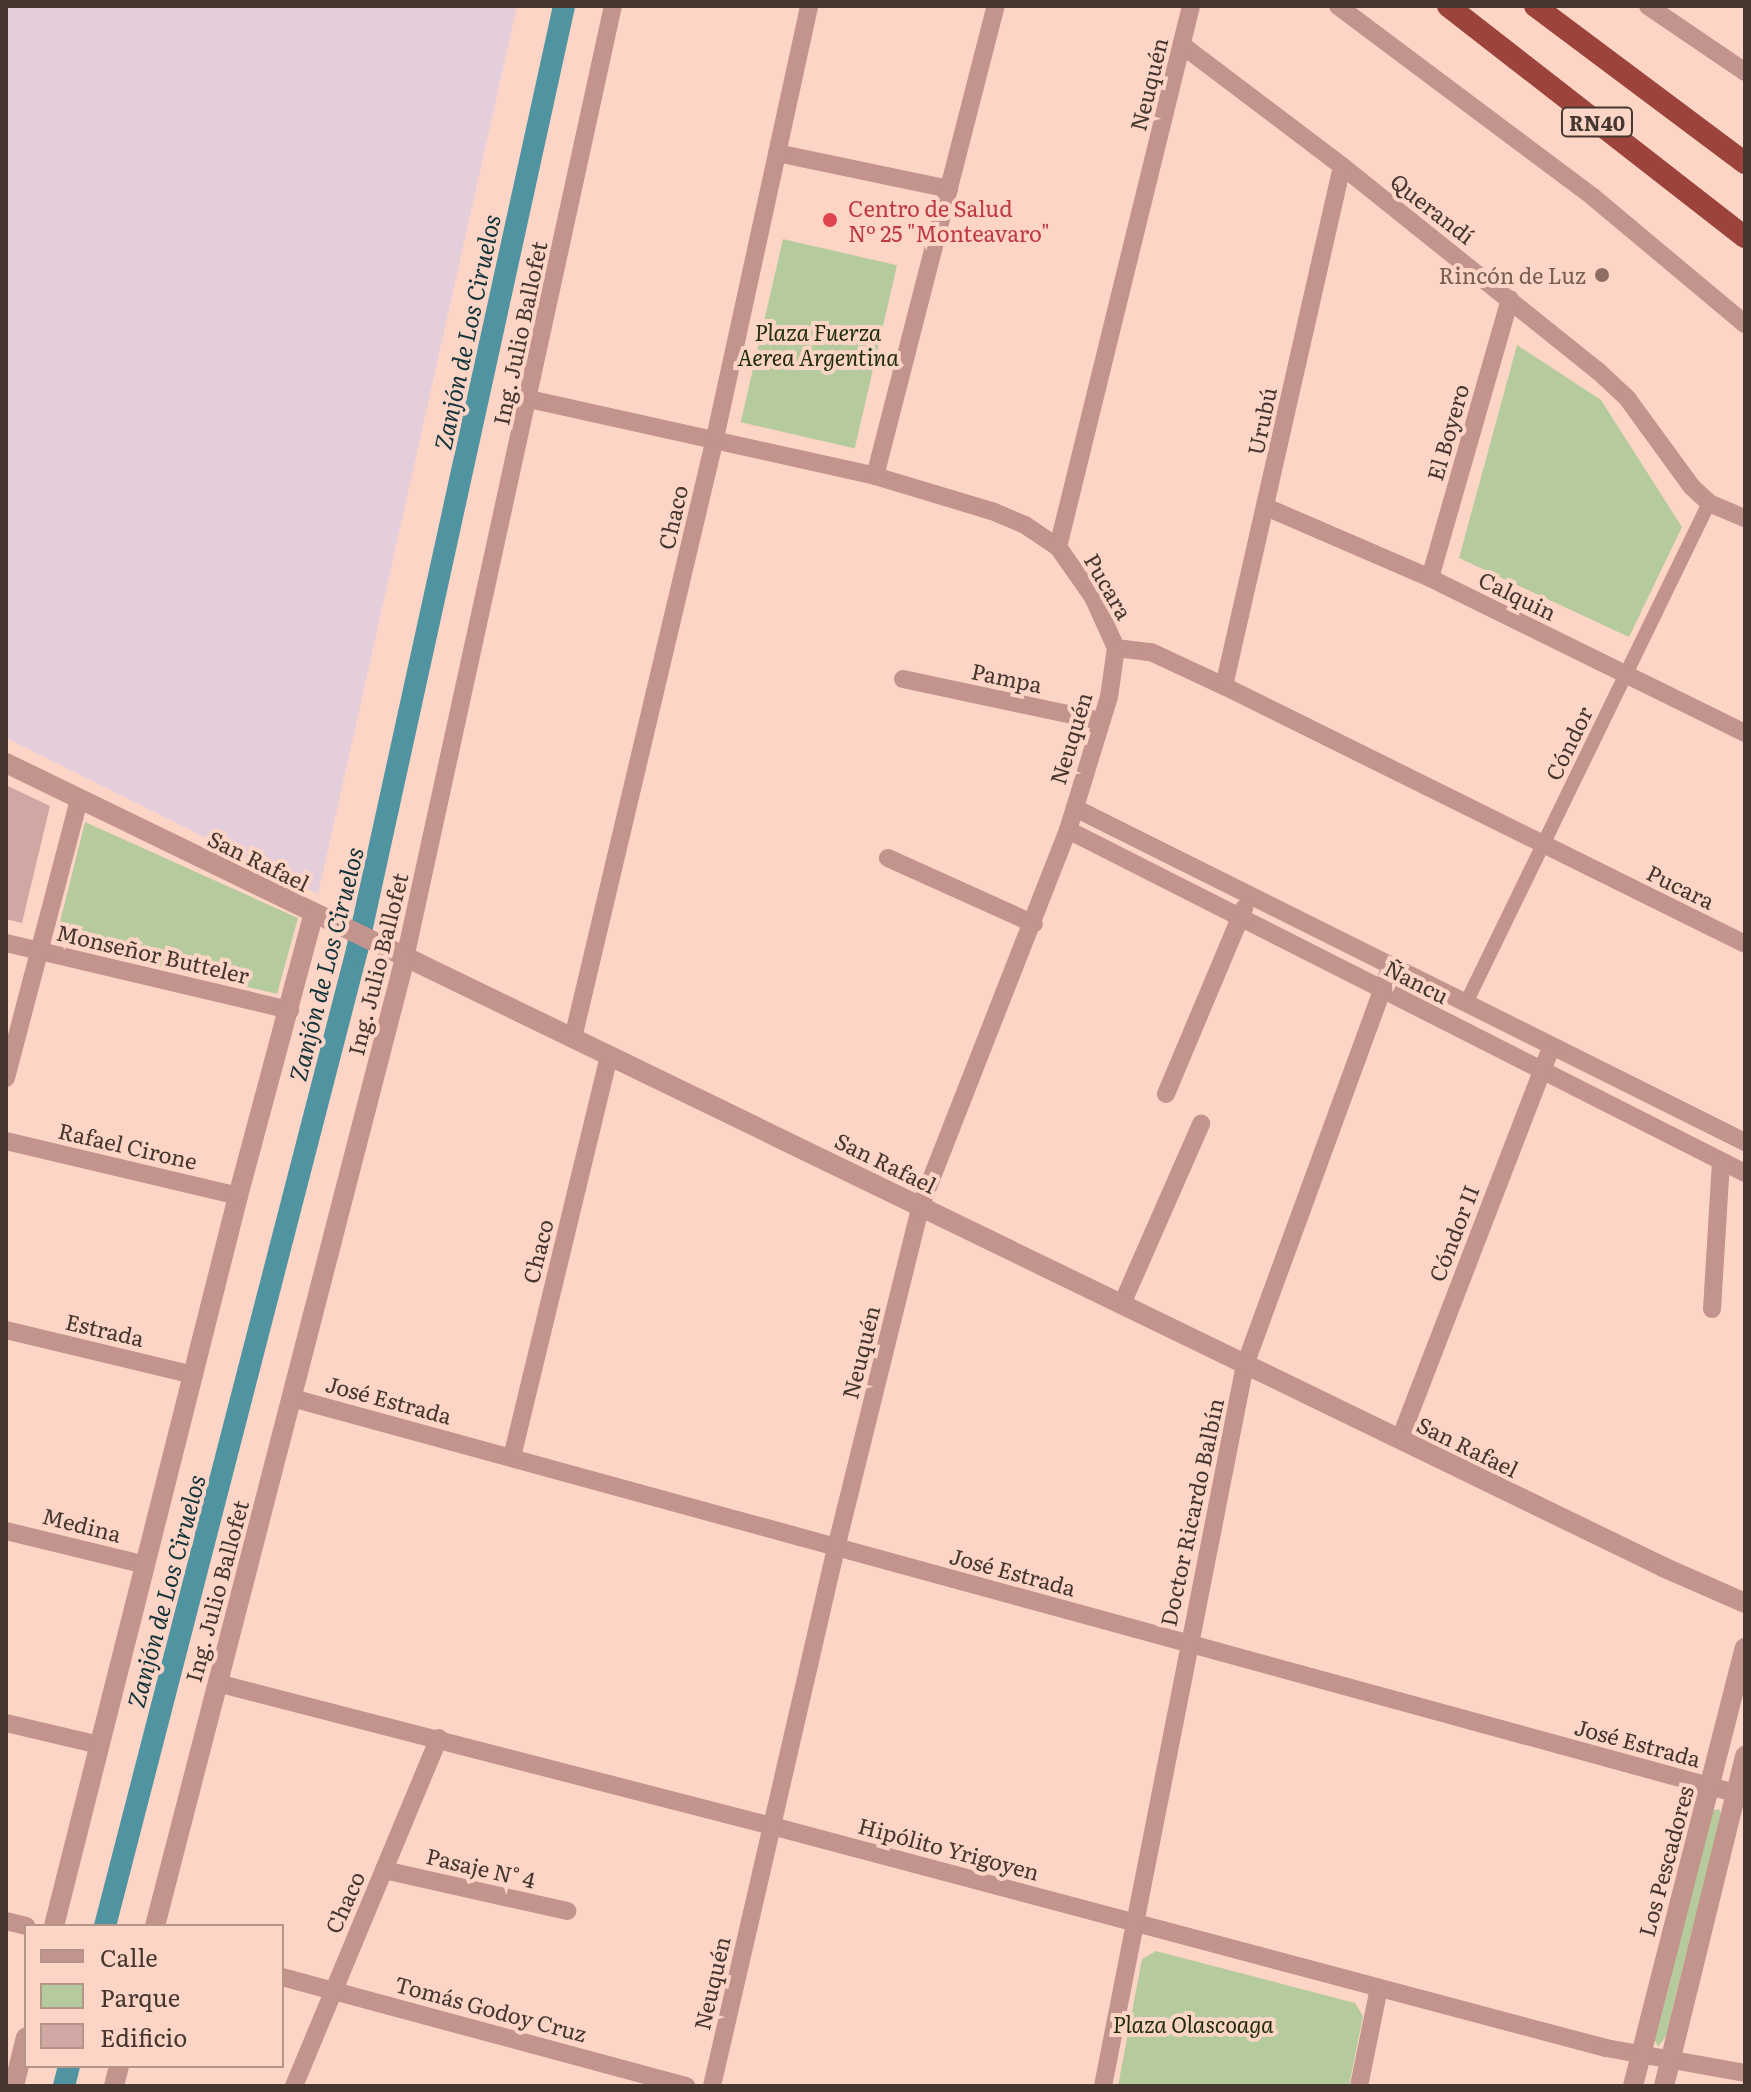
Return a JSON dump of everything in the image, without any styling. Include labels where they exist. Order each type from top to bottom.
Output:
[{"type":"highway","name":"RN40","points":[[1448,6],[1745,237]]},
{"type":"highway","name":"RN40","points":[[1535,6],[1745,163]]},
{"type":"street","name":"Ing. Julio Ballofet","points":[[156,1924],[292,1398],[529,399],[613,6]]},
{"type":"street","name":"Chaco","points":[[573,1038],[715,438],[809,6]]},
{"type":"street","points":[[875,476],[996,6]]},
{"type":"street","name":"Neuquén","points":[[1058,547],[1191,6]]},
{"type":"street","points":[[1338,6],[1593,197],[1745,324]]},
{"type":"street","points":[[1648,6],[1745,72]]},
{"type":"street","name":"Querandí","points":[[1182,45],[1510,299],[1627,398],[1692,487],[1709,503],[1745,518]]},
{"type":"street","points":[[777,153],[949,189]]},
{"type":"street","name":"Urubú","points":[[1224,686],[1342,166]]},
{"type":"street","name":"El Boyero","points":[[1430,578],[1510,299]]},
{"type":"street","name":"Pucara","points":[[529,399],[875,476],[992,511],[1025,525],[1058,547],[1093,597],[1116,648],[1151,652],[1224,686],[1543,847],[1745,944]]},
{"type":"street","name":"Cóndor","points":[[1466,1003],[1709,503]]},
{"type":"street","name":"Calquin","points":[[1266,507],[1430,578],[1745,733]]},
{"type":"street","name":"Neuquén","points":[[712,2086],[836,1548],[921,1205],[1034,924],[1068,830],[1101,721],[1116,648]]},
{"type":"street","name":"Pampa","points":[[903,679],[1101,721]]},
{"type":"street","name":"San Rafael","points":[[6,763],[1245,1365],[1745,1603]]},
{"type":"street","points":[[6,1078],[79,799]]},
{"type":"street","name":"Ñancu","points":[[1075,808],[1745,1142]]},
{"type":"street","name":"Ñancu","points":[[1068,830],[1745,1173]]},
{"type":"street","points":[[888,858],[1034,924]]},
{"type":"street","points":[[1166,1094],[1249,895]]},
{"type":"street","points":[[54,1924],[238,1196],[290,1010],[322,917]]},
{"type":"street","name":"Monseñor Butteler","points":[[6,943],[290,1010]]},
{"type":"street","name":"Doctor Ricardo Balbín","points":[[1103,2086],[1245,1365],[1391,965]]},
{"type":"street","name":"Cóndor II","points":[[1400,1439],[1552,1046]]},
{"type":"street","name":"Chaco","points":[[512,1457],[609,1056]]},
{"type":"street","points":[[1122,1304],[1201,1124]]},
{"type":"street","name":"Rafael Cirone","points":[[6,1141],[238,1196]]},
{"type":"street","points":[[1712,1309],[1721,1162]]},
{"type":"street","name":"Estrada","points":[[6,1330],[194,1375]]},
{"type":"street","name":"José Estrada","points":[[292,1398],[1722,1790]]},
{"type":"street","name":"Medina","points":[[6,1531],[146,1565]]},
{"type":"street","name":"Los Pescadores","points":[[1664,2086],[1722,1790],[1745,1648]]},
{"type":"street","name":"Hipólito Yrigoyen","points":[[217,1683],[439,1738],[1639,2055],[1745,2073]]},
{"type":"street","points":[[6,1723],[99,1745]]},
{"type":"street","name":"Chaco","points":[[294,2086],[331,1990],[439,1738]]},
{"type":"street","name":"Los Pescadores","points":[[1633,2086],[1639,2055],[1722,1790],[1745,1756]]},
{"type":"street","name":"Pasaje N° 4","points":[[384,1870],[567,1911]]},
{"type":"street","name":"Tomás Godoy Cruz","points":[[284,1978],[687,2086]]},
{"type":"street","points":[[1359,2086],[1379,1988]]},
{"type":"street","points":[[14,2086],[24,2045]]},
{"type":"shaded area","points":[[6,6],[517,6],[318,894],[6,738]]},
{"type":"green space","name":"Plaza Fuerza Aerea Argentina","points":[[783,239],[897,265],[855,449],[741,422]]},
{"type":"green space","points":[[1517,345],[1601,400],[1682,527],[1629,637],[1459,558]]},
{"type":"green space","points":[[85,822],[298,918],[277,994],[55,942]]},
{"type":"green space","points":[[1719,1809],[1721,1814],[1666,2036],[1658,2047],[1654,2038],[1713,1810]]},
{"type":"green space","name":"Plaza Olascoaga","points":[[1156,1951],[1355,2003],[1363,2016],[1349,2086],[1118,2086],[1142,1959]]},
{"type":"building","points":[[6,785],[50,806],[22,923],[6,919]]},
{"type":"waterway","name":"Zanjón de Los Ciruelos","points":[[106,1924],[357,950],[564,6]]},
{"type":"waterway","name":"Zanjón de Los Ciruelos","points":[[64,2086],[68,2068]]},
{"type":"place","name":"Centro de Salud Nº 25 \"Monteavaro\"","points":[[830,220]]},
{"type":"place","name":"Rincón de Luz","points":[[1602,275]]}]
